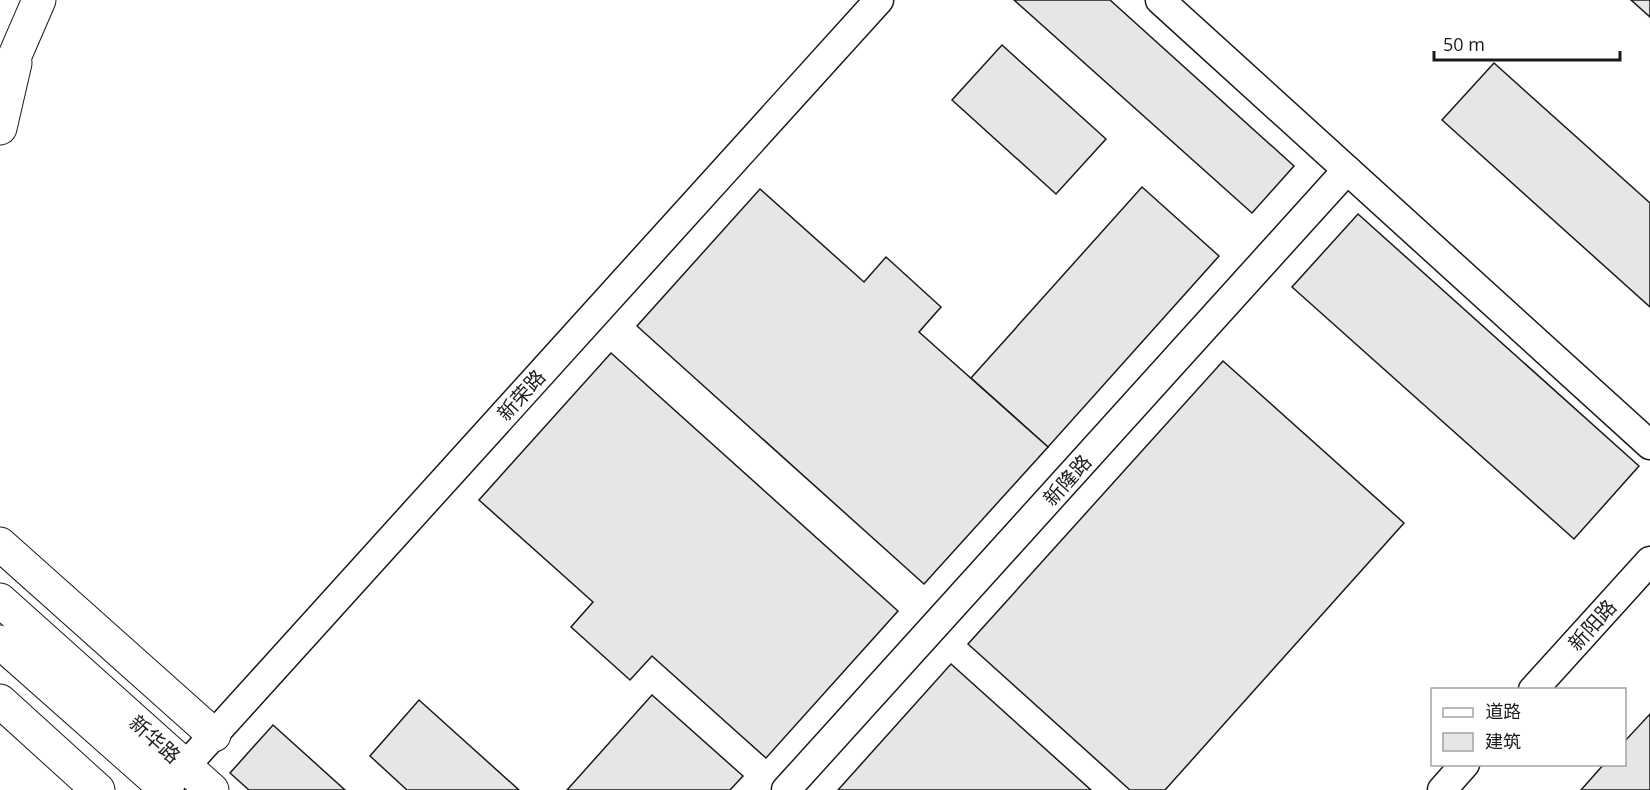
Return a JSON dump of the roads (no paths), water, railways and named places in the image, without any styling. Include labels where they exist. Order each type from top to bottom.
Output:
[{"type":"main road","points":[[0,90],[39,0]]},
{"type":"main road","points":[[0,128],[17,52]]},
{"type":"main road","points":[[0,544],[214,735]]},
{"type":"main road","points":[[0,600],[115,723]]},
{"type":"main road","points":[[0,642],[115,723]]},
{"type":"main road","points":[[0,701],[98,790]]},
{"type":"main road","name":"新华路","points":[[115,723],[170,784],[212,790]]},
{"type":"street","name":"新荣路","points":[[170,784],[879,0]]},
{"type":"street","points":[[1160,0],[1650,445]]},
{"type":"street","name":"新隆路","points":[[786,790],[1347,170]]},
{"type":"street","name":"新阳路","points":[[1535,688],[1650,561]]},
{"type":"street","points":[[1442,790],[1465,766]]}]
